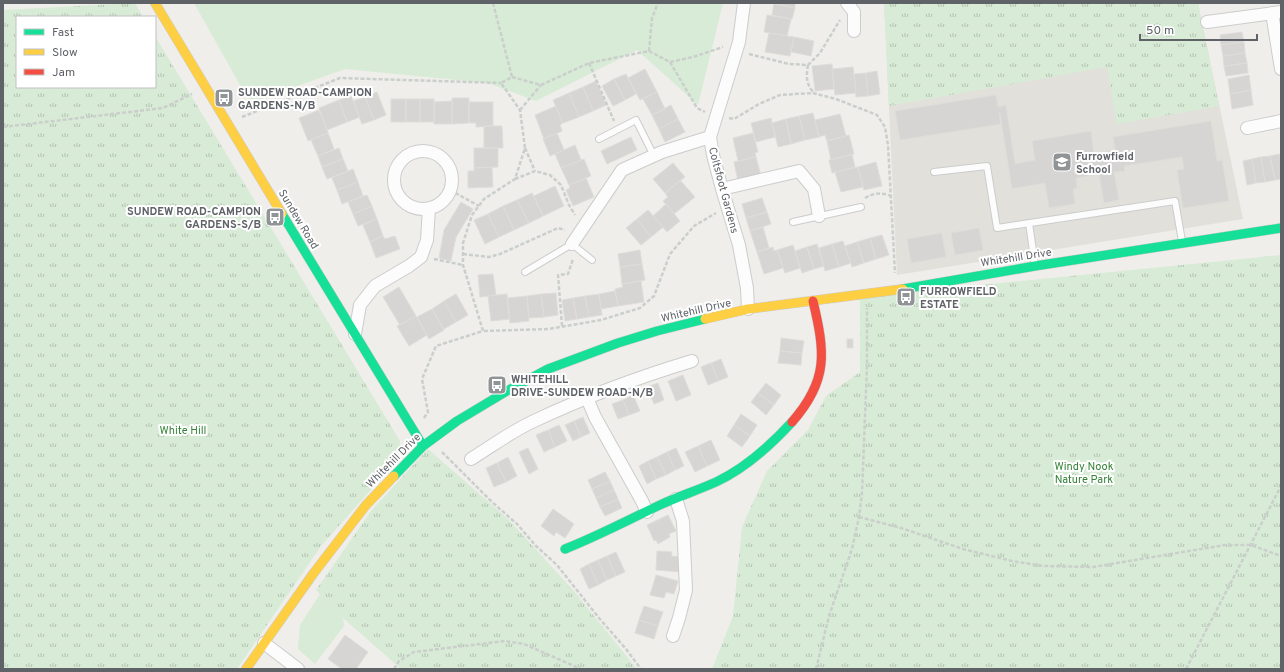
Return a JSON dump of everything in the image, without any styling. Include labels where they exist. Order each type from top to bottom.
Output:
[{"type":"street","name":"Sundew Road","points":[[155,3],[423,446]]},
{"type":"street","name":"Coltsfoot Gardens","points":[[744,3],[739,42],[710,137],[713,155],[742,259],[747,288],[748,309]]},
{"type":"street","points":[[848,5],[854,12],[854,31]]},
{"type":"street","points":[[1207,22],[1277,12],[1281,68]]},
{"type":"street","points":[[1246,128],[1281,121]]},
{"type":"street","points":[[578,239],[622,170],[662,152],[710,137]]},
{"type":"street","points":[[418,151],[426,151],[436,154],[446,163],[451,172],[452,180],[450,190],[446,198],[429,208],[410,206],[398,194],[395,187],[394,177],[401,161],[409,154],[418,151]]},
{"type":"street","points":[[722,189],[799,171],[814,188],[820,216]]},
{"type":"street","points":[[355,334],[360,305],[375,286],[409,266],[421,257],[427,240],[429,208]]},
{"type":"street","name":"Whitehill Drive","points":[[246,669],[313,574],[366,505],[423,446],[457,421],[507,391],[548,369],[618,343],[651,333],[748,309],[895,290],[1035,266],[1281,228]]},
{"type":"street","points":[[565,549],[734,473],[760,454],[804,409],[819,377],[823,345],[813,301]]},
{"type":"street","points":[[471,459],[533,422],[587,398],[662,370],[692,361]]},
{"type":"street","points":[[587,398],[595,417],[647,512]]},
{"type":"street","points":[[673,636],[686,590],[683,521],[676,499]]},
{"type":"street","points":[[264,643],[298,669]]},
{"type":"lane","points":[[599,139],[636,120],[654,156]]},
{"type":"lane","points":[[934,172],[987,166],[997,228],[1175,201],[1182,243]]},
{"type":"lane","points":[[793,222],[861,207]]},
{"type":"lane","points":[[1029,223],[1035,266]]},
{"type":"lane","points":[[525,272],[578,239],[592,260]]},
{"type":"path","points":[[493,3],[512,78]]},
{"type":"path","points":[[649,50],[652,18],[658,3]]},
{"type":"path","points":[[813,93],[808,87],[806,80],[808,65],[820,53],[834,32],[848,5]]},
{"type":"path","points":[[670,62],[693,57],[739,42],[749,55],[789,64],[808,65]]},
{"type":"path","points":[[520,110],[541,85],[589,62],[649,50],[670,62],[697,108],[717,116],[734,119],[760,104],[780,95],[813,93],[836,98],[877,115],[885,127],[888,146],[895,290]]},
{"type":"path","points":[[589,62],[618,129]]},
{"type":"path","points":[[227,123],[340,78],[501,83],[512,78],[541,85]]},
{"type":"path","points":[[501,83],[520,110],[525,148],[535,171]]},
{"type":"path","points":[[3,127],[163,108],[205,87]]},
{"type":"path","points":[[515,179],[525,148]]},
{"type":"path","points":[[484,331],[463,265],[463,243],[472,215],[484,199],[515,179],[535,171],[550,175],[561,185],[569,205],[578,239],[568,274],[558,275],[562,326]]},
{"type":"path","points":[[450,190],[479,206]]},
{"type":"path","points":[[861,207],[866,197],[874,194],[887,194],[891,196]]},
{"type":"path","points":[[415,434],[428,412],[422,379],[436,346],[484,331],[548,329],[601,320],[640,308],[654,296],[670,254],[694,226],[727,207]]},
{"type":"path","points":[[463,254],[489,257],[500,254],[558,228],[578,239]]},
{"type":"path","points":[[421,257],[463,265]]},
{"type":"path","points":[[816,669],[829,616],[852,549],[859,517],[862,493],[868,312],[863,293]]},
{"type":"path","points":[[431,439],[443,454],[517,524],[536,546],[557,565],[641,669]]},
{"type":"path","points":[[1186,669],[1281,486]]},
{"type":"path","points":[[859,517],[901,528],[963,549],[1012,561],[1043,566],[1093,567],[1225,545],[1251,545],[1281,556]]},
{"type":"path","points":[[394,669],[399,661],[414,652],[505,641],[524,644],[581,669]]},
{"type":"shaded area","name":"Furrowfield School","points":[[884,3],[1198,3],[1243,219],[897,275]]},
{"type":"green space","name":"White Hill","points":[[135,3],[142,16],[16,16],[16,88],[156,88],[156,38],[400,441],[399,458],[321,546],[237,669],[3,669],[3,10]]},
{"type":"green space","points":[[194,3],[723,3],[698,105],[637,50],[536,101],[488,83],[345,69],[250,103]]},
{"type":"green space","points":[[884,3],[1198,3],[1219,106],[1117,124],[1107,67],[889,106]]},
{"type":"green space","name":"Windy Nook Nature Park","points":[[1281,255],[1281,669],[712,669],[733,616],[742,527],[767,471],[808,430],[826,396],[860,372],[860,297]]},
{"type":"green space","points":[[428,449],[508,519],[573,590],[637,669],[401,669],[343,618],[316,590],[371,511]]},
{"type":"green space","points":[[320,594],[343,618],[344,626],[315,664],[298,649],[300,625]]},
{"type":"building","points":[[774,3],[795,3],[795,8]]},
{"type":"building","points":[[774,4],[795,8],[792,19],[772,15]]},
{"type":"building","points":[[767,15],[791,19],[787,36],[764,32]]},
{"type":"building","points":[[1242,32],[1244,42],[1221,45],[1220,35]]},
{"type":"building","points":[[769,33],[794,37],[790,56],[765,52]]},
{"type":"building","points":[[794,37],[814,41],[811,56],[791,52]]},
{"type":"building","points":[[1244,42],[1245,53],[1223,56],[1221,45]]},
{"type":"building","points":[[1245,53],[1247,63],[1224,66],[1223,56]]},
{"type":"building","points":[[1247,63],[1248,73],[1226,76],[1224,66]]},
{"type":"building","points":[[832,64],[834,89],[815,91],[812,66]]},
{"type":"building","points":[[853,67],[856,93],[835,95],[832,69]]},
{"type":"building","points":[[645,69],[657,92],[640,100],[628,78]]},
{"type":"building","points":[[877,71],[880,94],[868,96],[866,73]]},
{"type":"building","points":[[866,73],[868,96],[856,97],[854,74]]},
{"type":"building","points":[[626,74],[636,94],[625,100],[614,79]]},
{"type":"building","points":[[1249,75],[1251,90],[1230,94],[1228,79]]},
{"type":"building","points":[[614,79],[625,100],[613,106],[602,86]]},
{"type":"building","points":[[596,81],[606,105],[593,111],[583,87]]},
{"type":"building","points":[[583,87],[593,111],[579,117],[569,93]]},
{"type":"building","points":[[1251,90],[1253,105],[1232,109],[1230,94]]},
{"type":"building","points":[[377,92],[386,115],[374,120],[365,97]]},
{"type":"building","points":[[657,92],[665,109],[652,115],[643,99]]},
{"type":"building","points":[[569,93],[579,117],[563,123],[553,100]]},
{"type":"building","points":[[996,95],[998,107],[1006,105],[1015,164],[1035,160],[1032,141],[1091,131],[1094,154],[1115,150],[1113,137],[1211,121],[1217,161],[1222,160],[1229,201],[1183,208],[1177,170],[1184,169],[1182,157],[1124,166],[1125,171],[1114,172],[1119,200],[1104,203],[1099,174],[1076,178],[1077,188],[1073,189],[1075,204],[1049,208],[1045,183],[1012,189],[1000,113],[1001,124],[900,140],[895,111]]},
{"type":"building","points":[[351,96],[360,117],[347,122],[339,100]]},
{"type":"building","points":[[365,97],[374,120],[362,124],[353,101]]},
{"type":"building","points":[[452,98],[469,98],[469,123],[452,124]]},
{"type":"building","points":[[391,99],[406,99],[406,122],[391,122]]},
{"type":"building","points":[[406,99],[420,99],[420,122],[406,122]]},
{"type":"building","points":[[420,99],[434,99],[434,122],[420,122]]},
{"type":"building","points":[[339,100],[347,122],[327,130],[319,108]]},
{"type":"building","points":[[452,101],[452,124],[434,124],[434,102]]},
{"type":"building","points":[[469,102],[493,102],[493,126],[476,127],[476,123],[469,123]]},
{"type":"building","points":[[671,105],[678,119],[659,129],[652,115]]},
{"type":"building","points":[[556,106],[563,123],[560,125],[562,131],[544,139],[535,115]]},
{"type":"building","points":[[319,110],[328,133],[308,141],[299,118]]},
{"type":"building","points":[[813,113],[819,137],[805,140],[799,116]]},
{"type":"building","points":[[840,114],[846,136],[827,141],[825,135],[819,137],[815,120]]},
{"type":"building","points":[[799,116],[805,140],[791,144],[786,119]]},
{"type":"building","points":[[771,118],[775,137],[756,142],[751,123]]},
{"type":"building","points":[[678,119],[685,132],[665,142],[659,129]]},
{"type":"building","points":[[786,119],[791,144],[778,147],[772,123]]},
{"type":"building","points":[[484,126],[502,126],[503,148],[484,148]]},
{"type":"building","points":[[328,133],[334,149],[318,156],[311,140]]},
{"type":"building","points":[[557,133],[564,150],[550,156],[543,139]]},
{"type":"building","points":[[753,133],[758,152],[755,153],[756,157],[738,161],[733,138]]},
{"type":"building","points":[[849,135],[854,154],[831,160],[827,141]]},
{"type":"building","points":[[631,137],[637,150],[607,164],[601,151]]},
{"type":"building","points":[[575,145],[581,160],[561,168],[555,154]]},
{"type":"building","points":[[339,148],[343,159],[322,167],[318,156]]},
{"type":"building","points":[[474,148],[498,148],[498,167],[474,168]]},
{"type":"building","points":[[852,154],[855,167],[832,173],[829,160]]},
{"type":"building","points":[[1280,154],[1281,179],[1275,180],[1270,156]]},
{"type":"building","points":[[1270,156],[1275,180],[1265,182],[1261,157]]},
{"type":"building","points":[[756,157],[761,176],[738,181],[734,162]]},
{"type":"building","points":[[1261,157],[1265,182],[1256,183],[1252,159]]},
{"type":"building","points":[[343,159],[348,171],[327,179],[322,167]]},
{"type":"building","points":[[584,159],[591,176],[569,185],[561,168]]},
{"type":"building","points":[[1252,159],[1256,183],[1247,185],[1243,161]]},
{"type":"building","points":[[876,162],[882,186],[864,190],[858,167]]},
{"type":"building","points":[[673,163],[685,177],[665,193],[653,179]]},
{"type":"building","points":[[492,167],[493,187],[468,188],[468,171],[474,171],[474,168]]},
{"type":"building","points":[[858,167],[863,187],[841,192],[835,172]]},
{"type":"building","points":[[353,169],[358,182],[337,190],[332,178]]},
{"type":"building","points":[[586,178],[594,197],[573,206],[566,190],[570,188],[569,185]]},
{"type":"building","points":[[680,180],[695,197],[674,214],[663,201],[668,197],[665,193]]},
{"type":"building","points":[[358,182],[363,196],[342,204],[337,190]]},
{"type":"building","points":[[555,186],[564,206],[543,216],[534,196]]},
{"type":"building","points":[[532,193],[543,216],[529,223],[517,200]]},
{"type":"building","points":[[367,195],[372,206],[353,214],[348,202]]},
{"type":"building","points":[[762,198],[767,212],[746,218],[742,204]]},
{"type":"building","points":[[517,200],[529,223],[514,230],[503,206]]},
{"type":"building","points":[[461,202],[473,209],[456,237],[451,261],[439,258],[444,230]]},
{"type":"building","points":[[666,204],[680,221],[667,232],[653,216]]},
{"type":"building","points":[[372,206],[377,219],[358,226],[353,214]]},
{"type":"building","points":[[503,206],[514,230],[499,237],[488,214]]},
{"type":"building","points":[[648,210],[663,227],[651,237],[637,219]]},
{"type":"building","points":[[767,212],[771,224],[750,231],[746,218]]},
{"type":"building","points":[[488,214],[499,237],[485,244],[474,220]]},
{"type":"building","points":[[377,219],[383,236],[370,242],[363,225]]},
{"type":"building","points":[[637,219],[651,237],[641,245],[626,228]]},
{"type":"building","points":[[763,227],[769,248],[757,252],[750,231]]},
{"type":"building","points":[[979,228],[983,250],[955,255],[951,233]]},
{"type":"building","points":[[942,233],[946,257],[911,263],[907,239]]},
{"type":"building","points":[[882,235],[889,255],[876,259],[870,238]]},
{"type":"building","points":[[383,236],[385,239],[395,236],[400,249],[376,258],[370,242]]},
{"type":"building","points":[[870,238],[876,259],[864,263],[857,242]]},
{"type":"building","points":[[843,241],[851,263],[839,267],[832,244]]},
{"type":"building","points":[[857,242],[864,263],[852,267],[845,246]]},
{"type":"building","points":[[817,244],[824,266],[814,269],[807,247]]},
{"type":"building","points":[[832,244],[839,267],[825,271],[819,248]]},
{"type":"building","points":[[793,245],[800,268],[785,273],[777,250]]},
{"type":"building","points":[[773,247],[774,251],[777,250],[783,268],[764,274],[757,252]]},
{"type":"building","points":[[807,247],[814,269],[802,273],[795,251]]},
{"type":"building","points":[[640,250],[642,264],[620,267],[618,254]]},
{"type":"building","points":[[642,264],[645,280],[622,284],[620,267]]},
{"type":"building","points":[[493,274],[496,295],[480,297],[478,275]]},
{"type":"building","points":[[641,281],[644,302],[618,306],[615,289],[623,287],[622,284]]},
{"type":"building","points":[[399,287],[416,316],[400,325],[383,297]]},
{"type":"building","points":[[615,291],[618,306],[601,309],[599,294]]},
{"type":"building","points":[[556,293],[558,315],[544,317],[541,294]]},
{"type":"building","points":[[456,294],[468,315],[456,322],[444,301]]},
{"type":"building","points":[[507,294],[510,319],[491,321],[488,296]]},
{"type":"building","points":[[541,294],[544,317],[529,318],[527,296]]},
{"type":"building","points":[[599,294],[602,315],[589,317],[585,296]]},
{"type":"building","points":[[527,296],[529,321],[510,323],[507,298]]},
{"type":"building","points":[[585,296],[589,317],[577,319],[573,298]]},
{"type":"building","points":[[573,298],[577,319],[565,321],[562,300]]},
{"type":"building","points":[[444,301],[456,322],[444,329],[432,309]]},
{"type":"building","points":[[432,309],[444,330],[429,339],[417,317]]},
{"type":"building","points":[[416,316],[427,335],[409,346],[397,326]]},
{"type":"building","points":[[781,338],[804,341],[802,353],[780,351]]},
{"type":"building","points":[[847,339],[853,339],[853,348],[847,348]]},
{"type":"building","points":[[780,351],[802,353],[801,365],[778,363]]},
{"type":"building","points":[[721,359],[728,377],[718,381],[711,363]]},
{"type":"building","points":[[711,363],[718,381],[708,385],[701,367]]},
{"type":"building","points":[[683,375],[691,395],[676,401],[668,381]]},
{"type":"building","points":[[658,383],[664,400],[654,404],[647,387]]},
{"type":"building","points":[[766,383],[781,395],[774,405],[758,393]]},
{"type":"building","points":[[758,393],[774,405],[766,415],[751,402]]},
{"type":"building","points":[[633,395],[640,411],[629,415],[623,400]]},
{"type":"building","points":[[623,400],[629,415],[618,419],[612,404]]},
{"type":"building","points":[[741,414],[757,425],[750,436],[734,425]]},
{"type":"building","points":[[583,417],[590,433],[581,437],[574,421]]},
{"type":"building","points":[[574,421],[581,437],[573,441],[565,425]]},
{"type":"building","points":[[559,425],[567,441],[555,447],[548,430]]},
{"type":"building","points":[[734,425],[750,436],[742,447],[727,436]]},
{"type":"building","points":[[548,430],[555,447],[544,452],[536,435]]},
{"type":"building","points":[[711,440],[720,460],[707,466],[698,446]]},
{"type":"building","points":[[698,446],[707,466],[695,472],[685,452]]},
{"type":"building","points":[[528,448],[538,469],[529,474],[519,452]]},
{"type":"building","points":[[676,448],[684,466],[675,470],[667,452]]},
{"type":"building","points":[[667,452],[675,470],[666,475],[657,457]]},
{"type":"building","points":[[508,457],[517,476],[506,482],[497,463]]},
{"type":"building","points":[[657,457],[666,475],[656,479],[648,461]]},
{"type":"building","points":[[648,461],[656,479],[647,484],[639,466]]},
{"type":"building","points":[[497,463],[506,482],[494,487],[486,468]]},
{"type":"building","points":[[605,472],[610,481],[592,489],[588,480]]},
{"type":"building","points":[[610,481],[614,490],[596,498],[592,489]]},
{"type":"building","points":[[614,490],[618,499],[600,507],[596,498]]},
{"type":"building","points":[[618,499],[622,508],[605,516],[600,507]]},
{"type":"building","points":[[553,509],[574,524],[565,538],[556,532],[554,536],[541,526]]},
{"type":"building","points":[[668,515],[676,531],[669,534],[670,537],[658,544],[656,540],[654,541],[647,525]]},
{"type":"building","points":[[657,551],[672,552],[671,556],[681,557],[680,572],[656,570]]},
{"type":"building","points":[[616,552],[625,572],[616,576],[607,556]]},
{"type":"building","points":[[607,556],[616,576],[607,580],[598,560]]},
{"type":"building","points":[[598,560],[607,580],[598,585],[589,564]]},
{"type":"building","points":[[589,564],[598,585],[589,589],[580,569]]},
{"type":"building","points":[[656,575],[678,581],[674,594],[666,592],[664,598],[650,595]]},
{"type":"building","points":[[644,606],[663,612],[658,626],[639,620]]},
{"type":"building","points":[[639,620],[658,626],[654,639],[635,633]]},
{"type":"building","points":[[345,635],[368,652],[356,669],[342,669],[328,659]]},
{"type":"traffic: fast","points":[[282,214],[423,446]]},
{"type":"traffic: fast","points":[[903,289],[1035,266],[1281,228]]},
{"type":"traffic: fast","points":[[394,476],[423,446],[457,421],[507,391],[548,369],[618,343],[705,319]]},
{"type":"traffic: fast","points":[[565,549],[727,476],[757,456],[792,422]]},
{"type":"traffic: slow","points":[[155,3],[282,214]]},
{"type":"traffic: slow","points":[[705,319],[748,309],[903,289]]},
{"type":"traffic: slow","points":[[246,669],[313,574],[366,505],[394,476]]},
{"type":"traffic: jam","points":[[792,422],[813,393],[821,365],[820,336],[813,301]]},
{"type":"place","name":"SUNDEW ROAD-CAMPION GARDENS-N/B","points":[[224,98]]},
{"type":"place","name":"Furrowfield School","points":[[1062,162]]},
{"type":"place","name":"SUNDEW ROAD-CAMPION GARDENS-S/B","points":[[275,217]]},
{"type":"place","name":"FURROWFIELD ESTATE","points":[[906,297]]},
{"type":"place","name":"WHITEHILL DRIVE-SUNDEW ROAD-N/B","points":[[497,385]]}]
